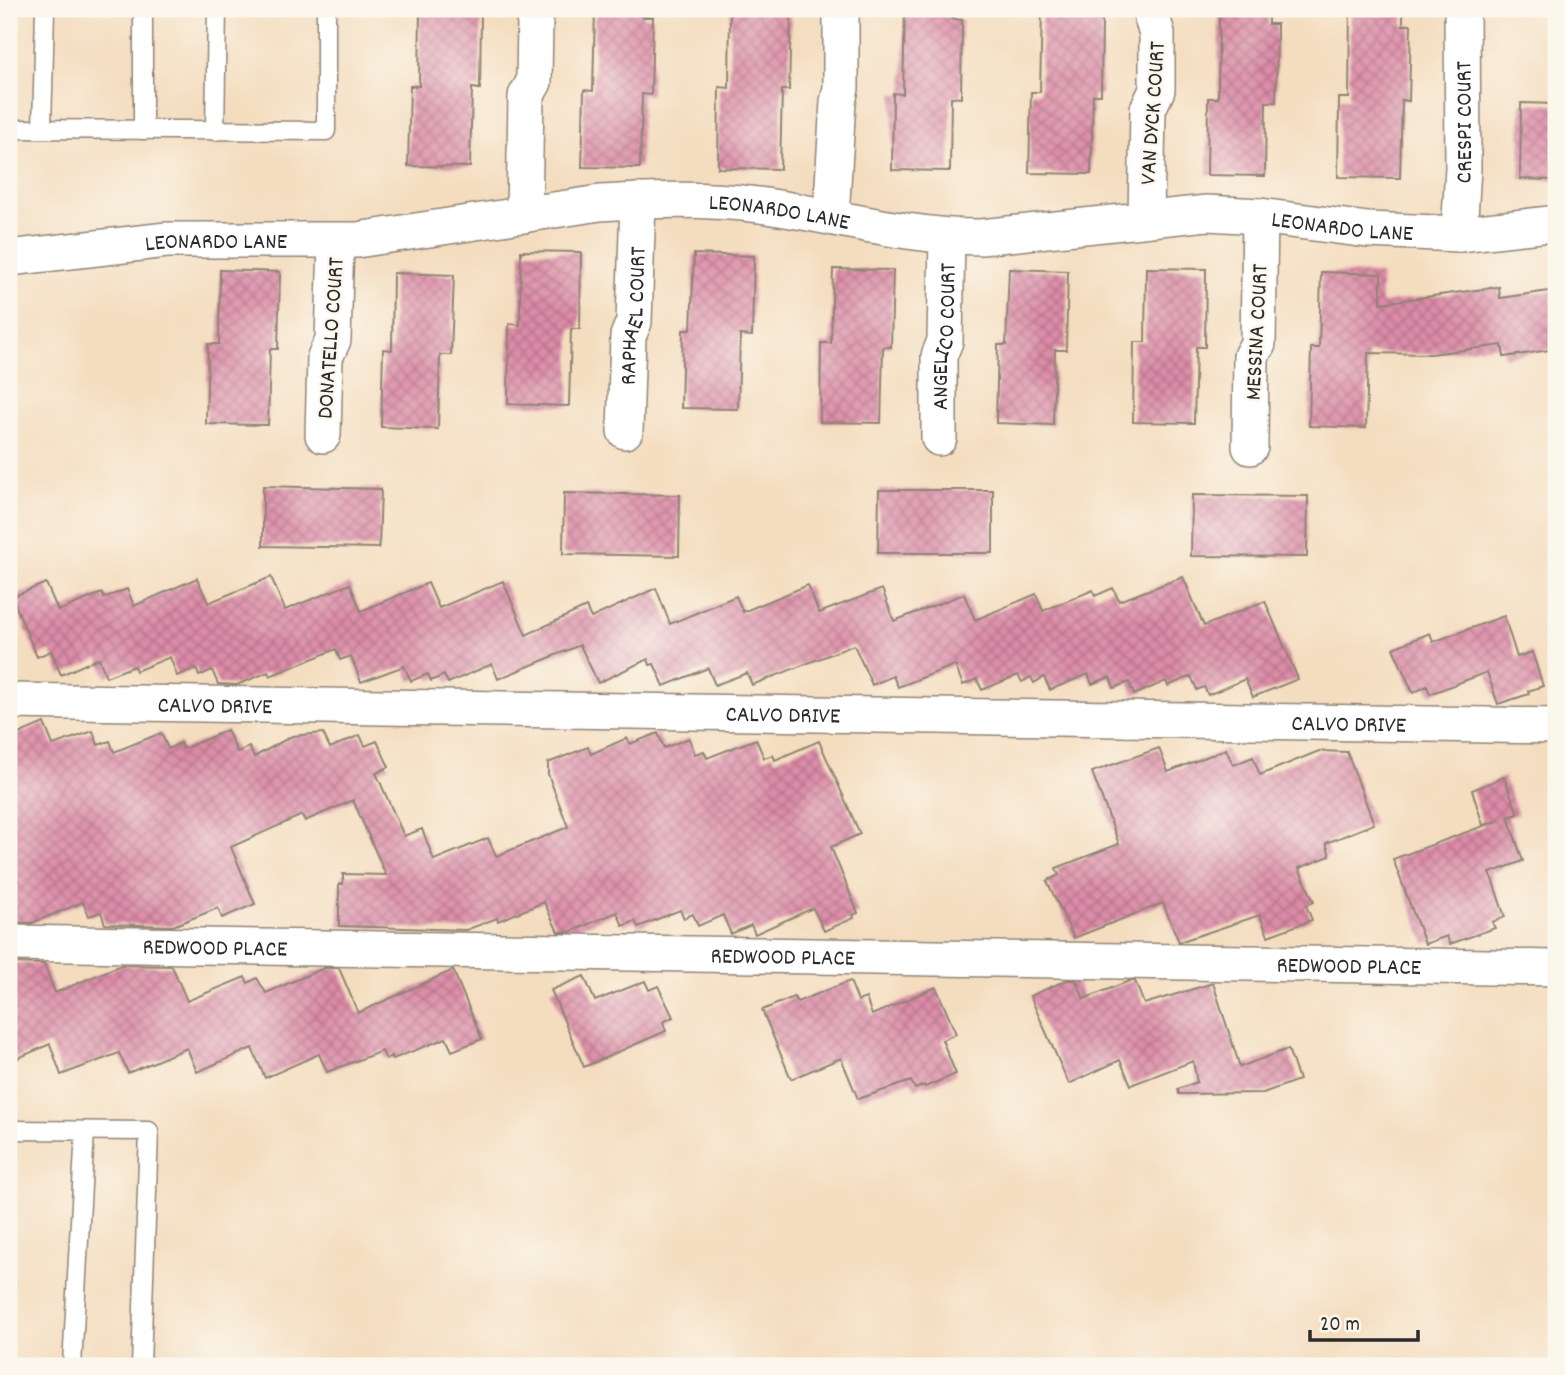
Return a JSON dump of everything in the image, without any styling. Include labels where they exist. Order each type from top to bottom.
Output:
[{"type":"street","points":[[524,215],[526,96],[534,82],[535,20],[530,9]]},
{"type":"street","points":[[831,217],[841,88],[841,9]]},
{"type":"street","name":"VAN DYCK COURT","points":[[1146,218],[1148,109],[1157,90],[1157,33],[1152,9]]},
{"type":"street","name":"CRESPI COURT","points":[[1459,234],[1462,168],[1462,9]]},
{"type":"street","name":"LEONARDO LANE","points":[[9,258],[167,240],[336,242],[600,203],[638,201],[703,200],[758,205],[947,237],[981,237],[1207,213],[1260,216],[1368,230],[1459,234],[1550,224]]},
{"type":"street","name":"RAPHAEL COURT","points":[[625,431],[628,336],[634,322],[638,201]]},
{"type":"street","name":"MESSINA COURT","points":[[1250,447],[1251,356],[1258,344],[1260,216]]},
{"type":"street","name":"ANGELICO COURT","points":[[939,438],[939,356],[945,341],[947,237]]},
{"type":"street","name":"DONATELLO COURT","points":[[323,435],[325,357],[333,340],[336,242]]},
{"type":"street","name":"CALVO DRIVE","points":[[9,701],[1556,726]]},
{"type":"street","name":"REDWOOD PLACE","points":[[9,943],[1556,968]]},
{"type":"lane","points":[[42,129],[44,9]]},
{"type":"lane","points":[[143,9],[143,130]]},
{"type":"lane","points":[[215,131],[217,9]]},
{"type":"lane","points":[[9,129],[326,131],[326,9]]},
{"type":"lane","points":[[9,1130],[149,1131],[141,1366]]},
{"type":"lane","points":[[72,1366],[85,1130]]},
{"type":"building","points":[[420,9],[473,9],[473,13],[481,13],[480,89],[472,88],[470,167],[408,166],[410,86],[419,86]]},
{"type":"building","points":[[595,9],[643,9],[643,17],[653,17],[651,95],[642,94],[640,168],[582,167],[584,90],[593,91]]},
{"type":"building","points":[[730,9],[783,9],[783,15],[791,15],[789,90],[782,90],[780,169],[718,168],[719,87],[729,88]]},
{"type":"building","points":[[905,9],[953,9],[953,19],[962,20],[961,98],[951,97],[950,171],[892,170],[893,93],[903,94]]},
{"type":"building","points":[[1042,9],[1095,9],[1094,20],[1102,20],[1101,95],[1093,95],[1091,174],[1029,173],[1031,92],[1040,92]]},
{"type":"building","points":[[1219,9],[1268,9],[1268,24],[1277,24],[1276,102],[1266,102],[1265,176],[1207,175],[1208,98],[1218,98]]},
{"type":"building","points":[[1350,9],[1403,9],[1403,25],[1411,25],[1409,101],[1402,100],[1400,178],[1338,177],[1339,98],[1349,98]]},
{"type":"building","points":[[1521,103],[1556,104],[1556,180],[1520,179]]},
{"type":"building","points":[[521,251],[581,252],[580,329],[571,329],[569,406],[508,404],[509,324],[520,325]]},
{"type":"building","points":[[694,254],[754,256],[752,336],[740,335],[738,409],[681,408],[683,330],[691,330]]},
{"type":"building","points":[[1146,268],[1206,269],[1205,347],[1196,347],[1194,423],[1133,422],[1134,342],[1145,342]]},
{"type":"building","points":[[833,269],[893,270],[891,347],[883,347],[881,423],[820,422],[821,343],[831,343]]},
{"type":"building","points":[[1009,269],[1068,271],[1066,350],[1055,350],[1053,425],[996,423],[998,345],[1006,345]]},
{"type":"building","points":[[220,270],[280,272],[278,349],[270,349],[268,425],[206,424],[208,344],[219,344]]},
{"type":"building","points":[[1321,272],[1381,274],[1381,303],[1499,287],[1500,298],[1556,290],[1556,349],[1504,357],[1502,345],[1431,354],[1368,353],[1366,428],[1309,426],[1311,348],[1319,348]]},
{"type":"building","points":[[393,273],[454,275],[451,355],[440,355],[438,429],[381,427],[383,349],[392,350]]},
{"type":"building","points":[[263,486],[381,489],[379,548],[263,546]]},
{"type":"building","points":[[879,490],[993,490],[993,553],[878,553]]},
{"type":"building","points":[[564,493],[680,495],[679,556],[563,554]]},
{"type":"building","points":[[1192,495],[1308,496],[1307,557],[1191,556]]},
{"type":"building","points":[[271,577],[285,610],[350,584],[361,611],[428,583],[439,608],[503,581],[526,635],[586,607],[591,618],[656,588],[670,624],[736,596],[743,612],[808,585],[819,613],[882,589],[894,621],[964,594],[975,620],[1036,594],[1043,611],[1093,590],[1095,596],[1113,588],[1119,601],[1183,577],[1204,626],[1265,601],[1298,679],[1253,697],[1245,679],[1208,695],[1204,687],[1197,690],[1191,676],[1168,686],[1166,681],[1134,695],[1129,682],[1114,688],[1110,677],[1092,684],[1088,674],[1050,690],[1044,677],[1034,683],[1031,677],[1022,682],[1018,675],[982,690],[977,679],[963,685],[955,665],[898,687],[893,676],[872,685],[854,645],[752,685],[747,673],[715,685],[708,668],[664,686],[654,664],[650,665],[648,659],[598,683],[580,645],[498,679],[492,664],[448,683],[444,675],[431,681],[428,674],[411,681],[404,666],[361,682],[351,656],[340,660],[336,649],[270,676],[268,672],[237,685],[218,684],[212,670],[199,676],[196,668],[177,676],[170,657],[136,671],[134,666],[106,677],[99,658],[61,675],[51,651],[37,657],[12,597],[46,583],[58,611],[102,593],[104,598],[127,589],[134,606],[197,578],[208,603]]},
{"type":"building","points":[[1504,616],[1517,657],[1532,652],[1543,686],[1528,691],[1529,694],[1498,704],[1487,672],[1430,694],[1427,686],[1413,693],[1393,648],[1430,633],[1433,642]]},
{"type":"building","points":[[44,723],[53,745],[93,731],[98,745],[110,741],[114,752],[161,733],[168,749],[180,743],[183,749],[227,730],[237,752],[249,747],[254,757],[292,736],[323,733],[330,748],[360,735],[365,746],[377,741],[389,767],[376,773],[404,836],[422,829],[434,860],[488,838],[496,856],[568,827],[548,774],[548,763],[588,747],[591,754],[627,738],[630,744],[658,733],[664,748],[689,738],[695,754],[704,751],[707,758],[756,739],[764,758],[773,755],[775,760],[819,741],[860,834],[831,847],[858,913],[853,915],[854,918],[824,931],[813,908],[755,934],[751,925],[731,934],[723,915],[698,926],[693,914],[684,918],[680,910],[638,927],[635,921],[623,926],[617,912],[570,932],[558,932],[544,902],[498,921],[497,918],[466,930],[339,926],[339,884],[343,884],[343,874],[386,875],[353,800],[305,821],[302,815],[231,847],[255,904],[222,918],[218,908],[173,926],[105,924],[101,912],[89,916],[83,902],[32,923],[9,923],[9,878],[12,877],[14,883],[18,881],[9,858],[9,738]]},
{"type":"building","points":[[1159,748],[1168,772],[1226,749],[1233,765],[1253,757],[1260,775],[1319,751],[1347,752],[1374,824],[1326,843],[1330,856],[1299,868],[1314,902],[1306,905],[1312,920],[1268,936],[1260,915],[1179,942],[1163,903],[1074,938],[1047,881],[1059,875],[1056,868],[1119,844],[1092,772]]},
{"type":"building","points":[[1504,777],[1518,814],[1508,817],[1523,861],[1490,873],[1505,917],[1492,922],[1495,928],[1450,944],[1447,936],[1425,944],[1393,859],[1497,821],[1483,825],[1472,790]]},
{"type":"building","points":[[9,963],[44,964],[55,993],[121,965],[172,966],[187,1001],[245,977],[248,983],[257,978],[266,993],[324,968],[339,968],[358,1013],[453,970],[482,1039],[452,1051],[446,1038],[393,1059],[392,1056],[386,1059],[382,1051],[327,1072],[319,1054],[265,1078],[252,1048],[197,1072],[187,1048],[128,1073],[119,1053],[61,1075],[50,1044],[9,1062]]},
{"type":"building","points":[[584,976],[595,1001],[645,981],[649,990],[658,986],[673,1017],[663,1022],[666,1031],[584,1067],[551,990]]},
{"type":"building","points":[[1067,980],[1076,980],[1084,999],[1135,981],[1144,1004],[1213,983],[1240,1067],[1288,1049],[1299,1080],[1263,1093],[1179,1094],[1178,1089],[1197,1082],[1193,1061],[1131,1085],[1120,1060],[1069,1084],[1030,996]]},
{"type":"building","points":[[850,981],[858,1001],[866,998],[872,1015],[936,987],[956,1034],[942,1040],[956,1074],[925,1087],[924,1085],[915,1089],[911,1081],[858,1099],[841,1058],[791,1079],[762,1010],[794,997],[797,1002]]}]
